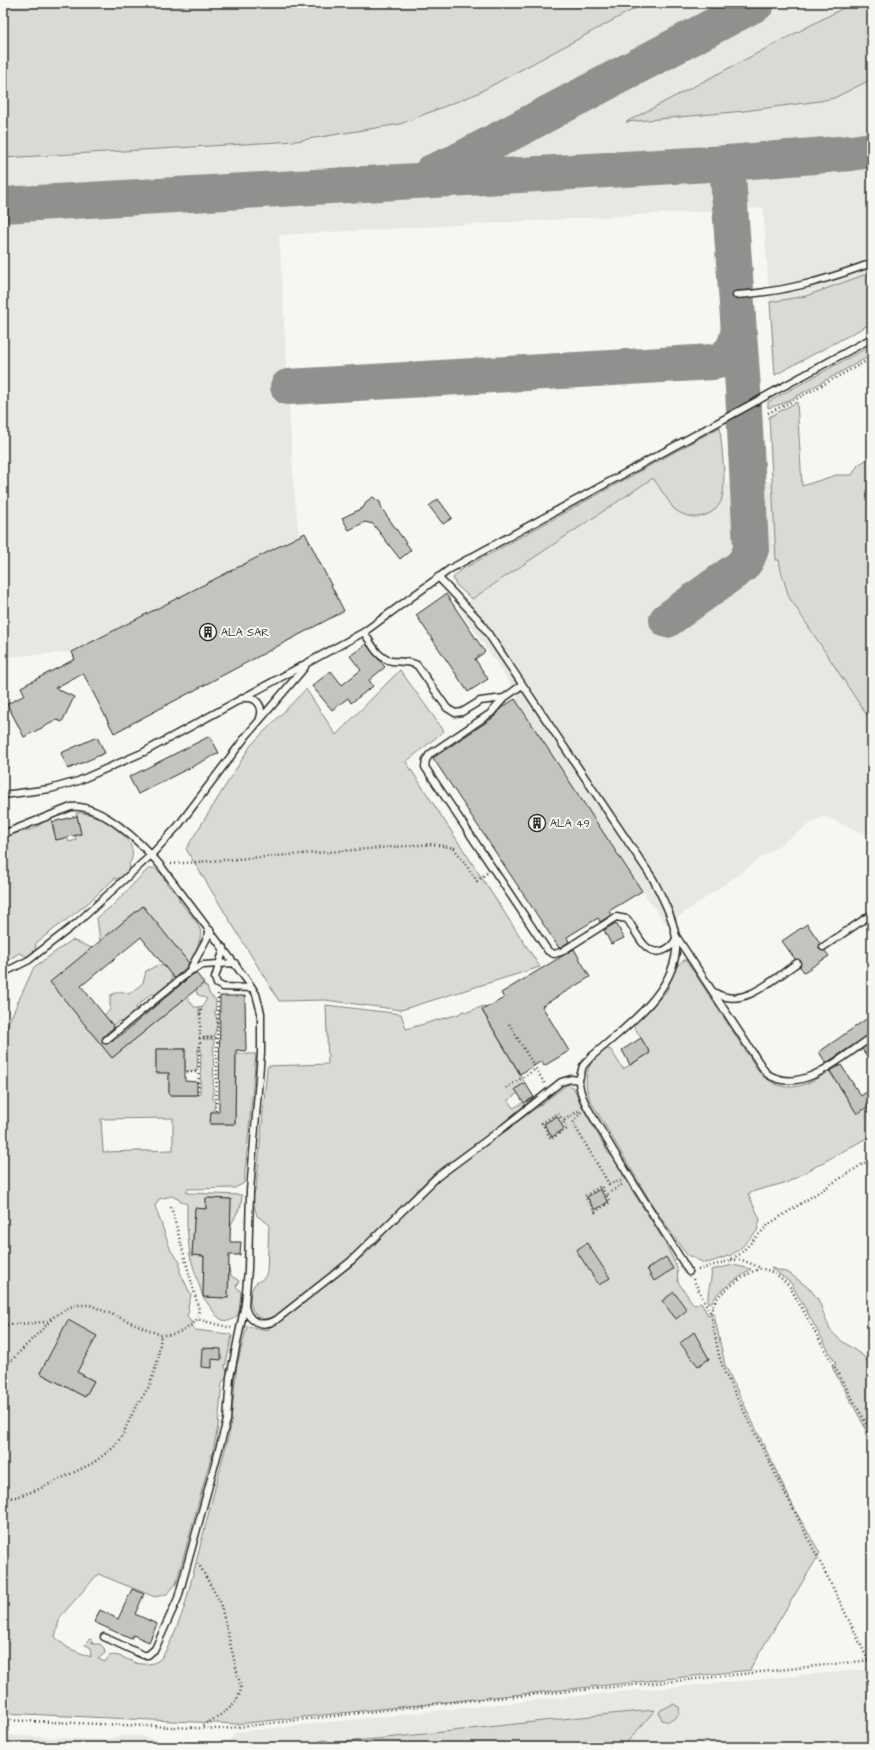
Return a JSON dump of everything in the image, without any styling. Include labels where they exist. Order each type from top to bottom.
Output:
[{"type":"lane","points":[[736,295],[769,293],[802,286],[872,263]]},
{"type":"lane","points":[[3,795],[50,789],[91,776],[144,752],[246,698],[364,632],[438,577],[872,338]]},
{"type":"lane","points":[[438,577],[479,620],[653,879],[660,893],[675,936],[766,1073],[778,1080],[791,1082],[806,1078],[821,1071],[872,1037]]},
{"type":"lane","points":[[364,632],[374,648],[384,658],[417,665],[451,712],[459,713],[480,701],[504,698]]},
{"type":"lane","points":[[3,973],[29,960],[78,922],[151,855],[199,800],[258,721],[308,664]]},
{"type":"lane","points":[[522,684],[504,698],[491,712],[430,754],[425,763],[426,771],[551,953],[561,952],[616,917],[627,919],[646,947],[652,951],[664,950],[671,945],[675,936]]},
{"type":"lane","points":[[246,698],[255,700],[260,706],[262,712],[258,721]]},
{"type":"lane","points":[[3,834],[68,808],[78,806],[104,815],[151,855],[160,865],[235,963],[252,988],[261,1013],[262,1042],[250,1191],[245,1304],[230,1376],[227,1420],[178,1598],[152,1652],[148,1655],[139,1654],[104,1637]]},
{"type":"lane","points":[[823,947],[872,914]]},
{"type":"lane","points":[[189,972],[208,938],[210,930]]},
{"type":"lane","points":[[675,936],[676,951],[671,967],[657,996],[642,1012],[591,1057],[583,1066],[579,1080],[582,1095],[588,1106],[631,1179],[689,1272]]},
{"type":"lane","points":[[224,948],[215,980],[220,986],[252,988]]},
{"type":"lane","points":[[106,1040],[189,972],[203,965],[235,963]]},
{"type":"lane","points":[[713,992],[725,997],[743,996],[758,989],[797,963]]},
{"type":"lane","points":[[245,1304],[249,1316],[257,1323],[266,1324],[276,1320],[351,1261],[437,1177],[564,1080],[579,1080]]},
{"type":"path","points":[[768,413],[872,358]]},
{"type":"path","points":[[160,865],[432,844],[454,848],[477,881],[492,869]]},
{"type":"path","points":[[216,1111],[218,991]]},
{"type":"path","points":[[198,1095],[201,1003]]},
{"type":"path","points":[[509,1024],[550,1091]]},
{"type":"path","points":[[199,1038],[217,1038]]},
{"type":"path","points":[[506,1088],[536,1069]]},
{"type":"path","points":[[186,1072],[199,1072]]},
{"type":"path","points":[[577,1105],[580,1111]]},
{"type":"path","points":[[562,1121],[588,1106]]},
{"type":"path","points":[[580,1111],[573,1123],[609,1184],[622,1180]]},
{"type":"path","points":[[558,1114],[562,1121],[567,1129],[551,1139],[542,1123],[558,1114]]},
{"type":"path","points":[[728,1261],[747,1248],[769,1224],[872,1158]]},
{"type":"path","points":[[606,1195],[631,1179]]},
{"type":"path","points":[[601,1186],[606,1195],[610,1202],[595,1212],[585,1196],[601,1186]]},
{"type":"path","points":[[3,1325],[36,1324],[75,1305],[90,1305],[161,1335],[167,1336],[189,1327],[197,1319],[199,1310],[171,1207]]},
{"type":"path","points":[[868,1660],[820,1559],[800,1524],[725,1373],[719,1356],[711,1314],[689,1272],[728,1261],[742,1260],[778,1276],[790,1287],[872,1434]]},
{"type":"path","points":[[711,1314],[715,1301],[721,1294],[756,1269],[765,1269]]},
{"type":"path","points":[[3,1369],[53,1317]]},
{"type":"path","points":[[197,1319],[239,1330]]},
{"type":"path","points":[[3,1498],[16,1497],[37,1490],[92,1463],[113,1448],[126,1430],[135,1408],[150,1385],[158,1359],[161,1335]]},
{"type":"path","points":[[193,1548],[198,1565],[220,1602],[241,1688],[240,1696],[234,1706],[201,1727]]},
{"type":"path","points":[[3,1720],[221,1729],[454,1702],[686,1680],[872,1660]]},
{"type":"shaded area","points":[[3,3],[872,3],[872,323],[775,375],[763,208],[279,235],[294,490],[299,536],[72,652],[3,657]]},
{"type":"shaded area","points":[[3,3],[645,3],[476,94],[400,124],[296,141],[3,158]]},
{"type":"shaded area","points":[[853,3],[872,3],[872,78],[870,80],[834,98],[820,101],[744,111],[626,122]]},
{"type":"shaded area","points":[[872,272],[872,323],[775,375],[770,302],[806,296]]},
{"type":"shaded area","points":[[872,345],[872,355],[784,403],[768,408],[768,402]]},
{"type":"shaded area","points":[[797,402],[802,486],[836,475],[852,475],[858,465],[872,456],[872,723],[789,597],[779,560],[776,560],[769,417]]},
{"type":"shaded area","points":[[720,427],[724,473],[723,491],[721,501],[715,510],[709,514],[695,517],[684,515],[677,511],[674,509],[653,478],[472,599],[456,585],[453,578],[459,571]]},
{"type":"shaded area","points":[[653,478],[674,509],[682,514],[694,517],[706,515],[717,507],[723,492],[723,484],[772,481],[776,559],[779,559],[789,597],[872,723],[872,837],[823,816],[798,832],[667,925],[642,891],[515,699],[519,696],[459,608]]},
{"type":"shaded area","points":[[400,670],[444,731],[406,762],[540,967],[401,1010],[325,1000],[279,1001],[186,849],[251,745],[306,689],[336,735]]},
{"type":"shaded area","points":[[76,813],[85,813],[107,822],[126,837],[131,846],[133,855],[129,864],[130,869],[124,877],[117,879],[115,878],[87,904],[36,943],[35,952],[28,957],[19,953],[3,964],[3,836],[30,830],[40,825],[44,821],[51,819],[54,822],[52,823],[56,840],[67,837],[69,842],[76,840],[75,836],[81,834]]},
{"type":"shaded area","points":[[154,868],[161,873],[169,887],[174,887],[179,894],[179,900],[198,924],[201,935],[189,964],[143,906],[100,941],[97,918],[113,905],[148,869]]},
{"type":"shaded area","points":[[72,940],[92,948],[51,982],[112,1058],[187,997],[194,1007],[199,1007],[199,1016],[207,999],[197,994],[196,989],[202,984],[207,987],[210,995],[216,1000],[215,1014],[218,1021],[214,1037],[205,1037],[203,1039],[214,1039],[213,1098],[215,1103],[214,1110],[211,1112],[210,1124],[235,1124],[236,1054],[256,1054],[244,1183],[235,1188],[187,1189],[187,1193],[242,1195],[241,1205],[230,1227],[231,1199],[206,1198],[206,1209],[195,1209],[192,1255],[204,1256],[203,1297],[190,1256],[187,1227],[187,1204],[172,1196],[159,1199],[155,1206],[171,1251],[180,1262],[180,1272],[191,1295],[187,1315],[195,1330],[229,1334],[232,1336],[225,1367],[228,1375],[222,1383],[218,1427],[213,1450],[176,1584],[167,1594],[155,1597],[98,1574],[60,1617],[55,1637],[68,1648],[91,1657],[90,1647],[85,1645],[88,1640],[91,1639],[93,1644],[100,1644],[104,1648],[105,1653],[98,1659],[105,1662],[109,1656],[112,1655],[142,1664],[152,1663],[160,1659],[170,1642],[185,1605],[230,1430],[237,1365],[247,1326],[268,1330],[272,1324],[276,1324],[371,1249],[395,1222],[441,1179],[568,1084],[574,1088],[580,1103],[609,1154],[615,1158],[623,1172],[623,1176],[663,1239],[677,1267],[678,1282],[694,1305],[701,1303],[708,1315],[714,1314],[725,1365],[796,1512],[820,1553],[751,1667],[751,1670],[237,1724],[3,1713],[3,1035],[34,967]],"holes":[[[201,1048],[200,1095],[169,1095],[169,1073],[156,1072],[156,1049],[185,1049],[185,1071],[197,1071],[198,1049]],[[173,1118],[173,1150],[103,1152],[101,1119]],[[49,1357],[94,1381],[85,1397],[40,1373]]]},
{"type":"shaded area","points":[[686,960],[758,1070],[767,1078],[784,1087],[793,1087],[810,1082],[829,1071],[857,1113],[872,1104],[872,1135],[788,1182],[748,1194],[760,1219],[757,1231],[740,1249],[731,1255],[704,1263],[687,1255],[653,1206],[590,1100],[586,1085],[586,1078],[590,1065],[599,1054],[606,1049],[611,1050],[623,1069],[650,1053],[633,1025],[666,992],[676,967]]},
{"type":"shaded area","points":[[158,965],[164,966],[173,976],[168,987],[157,995],[151,994],[136,1007],[136,1011],[122,1022],[119,1021],[113,1025],[104,1015],[110,1010],[110,996],[119,992],[129,994],[143,983],[146,971]]},
{"type":"shaded area","points":[[326,1005],[401,1014],[406,1029],[484,1006],[486,1008],[482,1011],[525,1083],[515,1089],[518,1093],[508,1100],[513,1108],[534,1097],[500,1126],[432,1175],[356,1253],[275,1316],[268,1319],[262,1318],[257,1316],[254,1312],[250,1300],[253,1287],[265,1277],[267,1272],[269,1224],[257,1216],[252,1198],[256,1189],[267,1068],[268,1066],[328,1064]]},
{"type":"shaded area","points":[[733,1265],[751,1269],[719,1292],[713,1301],[709,1303],[708,1296],[711,1270]]},
{"type":"shaded area","points":[[771,1268],[789,1273],[810,1289],[818,1299],[830,1330],[839,1339],[866,1358],[869,1367],[872,1391],[872,1440],[832,1367],[836,1364],[791,1283]]},
{"type":"shaded area","points":[[229,1269],[231,1276],[238,1280],[239,1283],[236,1286],[241,1292],[239,1312],[237,1316],[229,1321],[222,1320],[217,1316],[203,1297],[228,1298]]},
{"type":"shaded area","points":[[872,1669],[872,1747],[3,1747],[3,1735],[107,1740],[117,1736],[140,1736],[164,1742],[220,1745],[225,1741],[228,1742],[237,1732],[577,1696]]},
{"type":"shaded area","points":[[673,1704],[679,1707],[679,1713],[677,1716],[672,1720],[662,1720],[659,1713],[661,1710]]},
{"type":"shaded area","points":[[655,1710],[623,1747],[291,1747],[316,1744],[325,1740],[331,1743]]},
{"type":"building","points":[[373,497],[380,502],[382,509],[411,550],[400,559],[373,524],[365,522],[349,530],[342,518],[363,508],[367,501]]},
{"type":"building","points":[[438,499],[452,518],[443,524],[429,506]]},
{"type":"building","name":"ALA SAR","points":[[305,533],[344,611],[114,733],[83,673],[55,688],[74,697],[62,722],[57,720],[24,737],[7,704],[25,695],[21,687],[75,659],[72,652]]},
{"type":"building","points":[[446,594],[485,652],[475,659],[488,679],[468,692],[416,615]]},
{"type":"building","points":[[366,644],[385,667],[369,680],[373,686],[351,703],[348,698],[332,710],[312,686],[331,671],[342,685],[361,670],[350,656]]},
{"type":"building","name":"ALA 49","points":[[515,699],[642,891],[609,911],[611,915],[600,922],[598,918],[567,937],[569,942],[559,948],[433,758],[494,717],[501,708]]},
{"type":"building","points":[[210,736],[219,753],[138,794],[129,777]]},
{"type":"building","points":[[97,737],[105,753],[68,769],[61,753]]},
{"type":"building","points":[[77,816],[81,834],[56,840],[52,822]]},
{"type":"building","points":[[143,906],[189,963],[185,969],[174,978],[141,937],[81,986],[114,1027],[103,1037],[102,1043],[107,1044],[121,1035],[192,975],[196,973],[204,983],[112,1058],[50,982]]},
{"type":"building","points":[[616,923],[624,938],[611,944],[604,930]]},
{"type":"building","points":[[807,924],[820,943],[819,949],[825,951],[829,956],[804,972],[800,967],[801,961],[795,959],[782,941]]},
{"type":"building","points":[[574,949],[590,977],[542,1006],[569,1051],[544,1066],[542,1061],[520,1074],[482,1010],[504,998],[501,993]]},
{"type":"building","points":[[220,996],[245,996],[246,1051],[236,1050],[235,1124],[210,1124],[211,1112],[219,1112]]},
{"type":"building","points":[[872,1015],[872,1033],[826,1063],[819,1052]]},
{"type":"building","points":[[641,1038],[650,1053],[630,1065],[622,1050]]},
{"type":"building","points":[[872,1042],[872,1063],[862,1049]]},
{"type":"building","points":[[156,1049],[185,1049],[185,1081],[197,1082],[197,1095],[169,1095],[169,1073],[156,1073]]},
{"type":"building","points":[[841,1065],[861,1096],[872,1088],[872,1104],[857,1114],[830,1071]]},
{"type":"building","points":[[525,1083],[534,1097],[524,1103],[515,1089]]},
{"type":"building","points":[[557,1116],[564,1129],[552,1137],[544,1124]]},
{"type":"building","points":[[600,1189],[608,1202],[595,1210],[587,1197]]},
{"type":"building","points":[[206,1198],[231,1199],[230,1242],[241,1242],[240,1255],[229,1255],[228,1298],[203,1297],[204,1256],[192,1255],[195,1208],[206,1209]]},
{"type":"building","points":[[587,1243],[610,1278],[599,1285],[576,1250]]},
{"type":"building","points":[[666,1257],[673,1269],[654,1281],[647,1269]]},
{"type":"building","points":[[674,1292],[687,1310],[676,1319],[662,1301]]},
{"type":"building","points":[[68,1320],[97,1336],[77,1372],[94,1381],[85,1397],[40,1373]]},
{"type":"building","points":[[694,1332],[709,1359],[698,1366],[680,1343]]},
{"type":"building","points":[[202,1348],[221,1349],[221,1360],[212,1359],[212,1368],[201,1367]]},
{"type":"building","points":[[132,1589],[144,1594],[135,1614],[157,1624],[149,1642],[133,1635],[131,1639],[94,1622],[100,1610],[118,1619]]},
{"type":"taxiway","points":[[432,172],[458,161],[757,3]]},
{"type":"taxiway","points":[[3,205],[727,163],[872,150]]},
{"type":"taxiway","points":[[667,620],[742,566],[751,549],[743,389],[727,163]]},
{"type":"taxiway","points":[[288,387],[713,362],[727,356],[735,344],[738,333]]},
{"type":"place","name":"ALA SAR","points":[[208,632]]},
{"type":"place","name":"ALA 49","points":[[537,823]]}]
